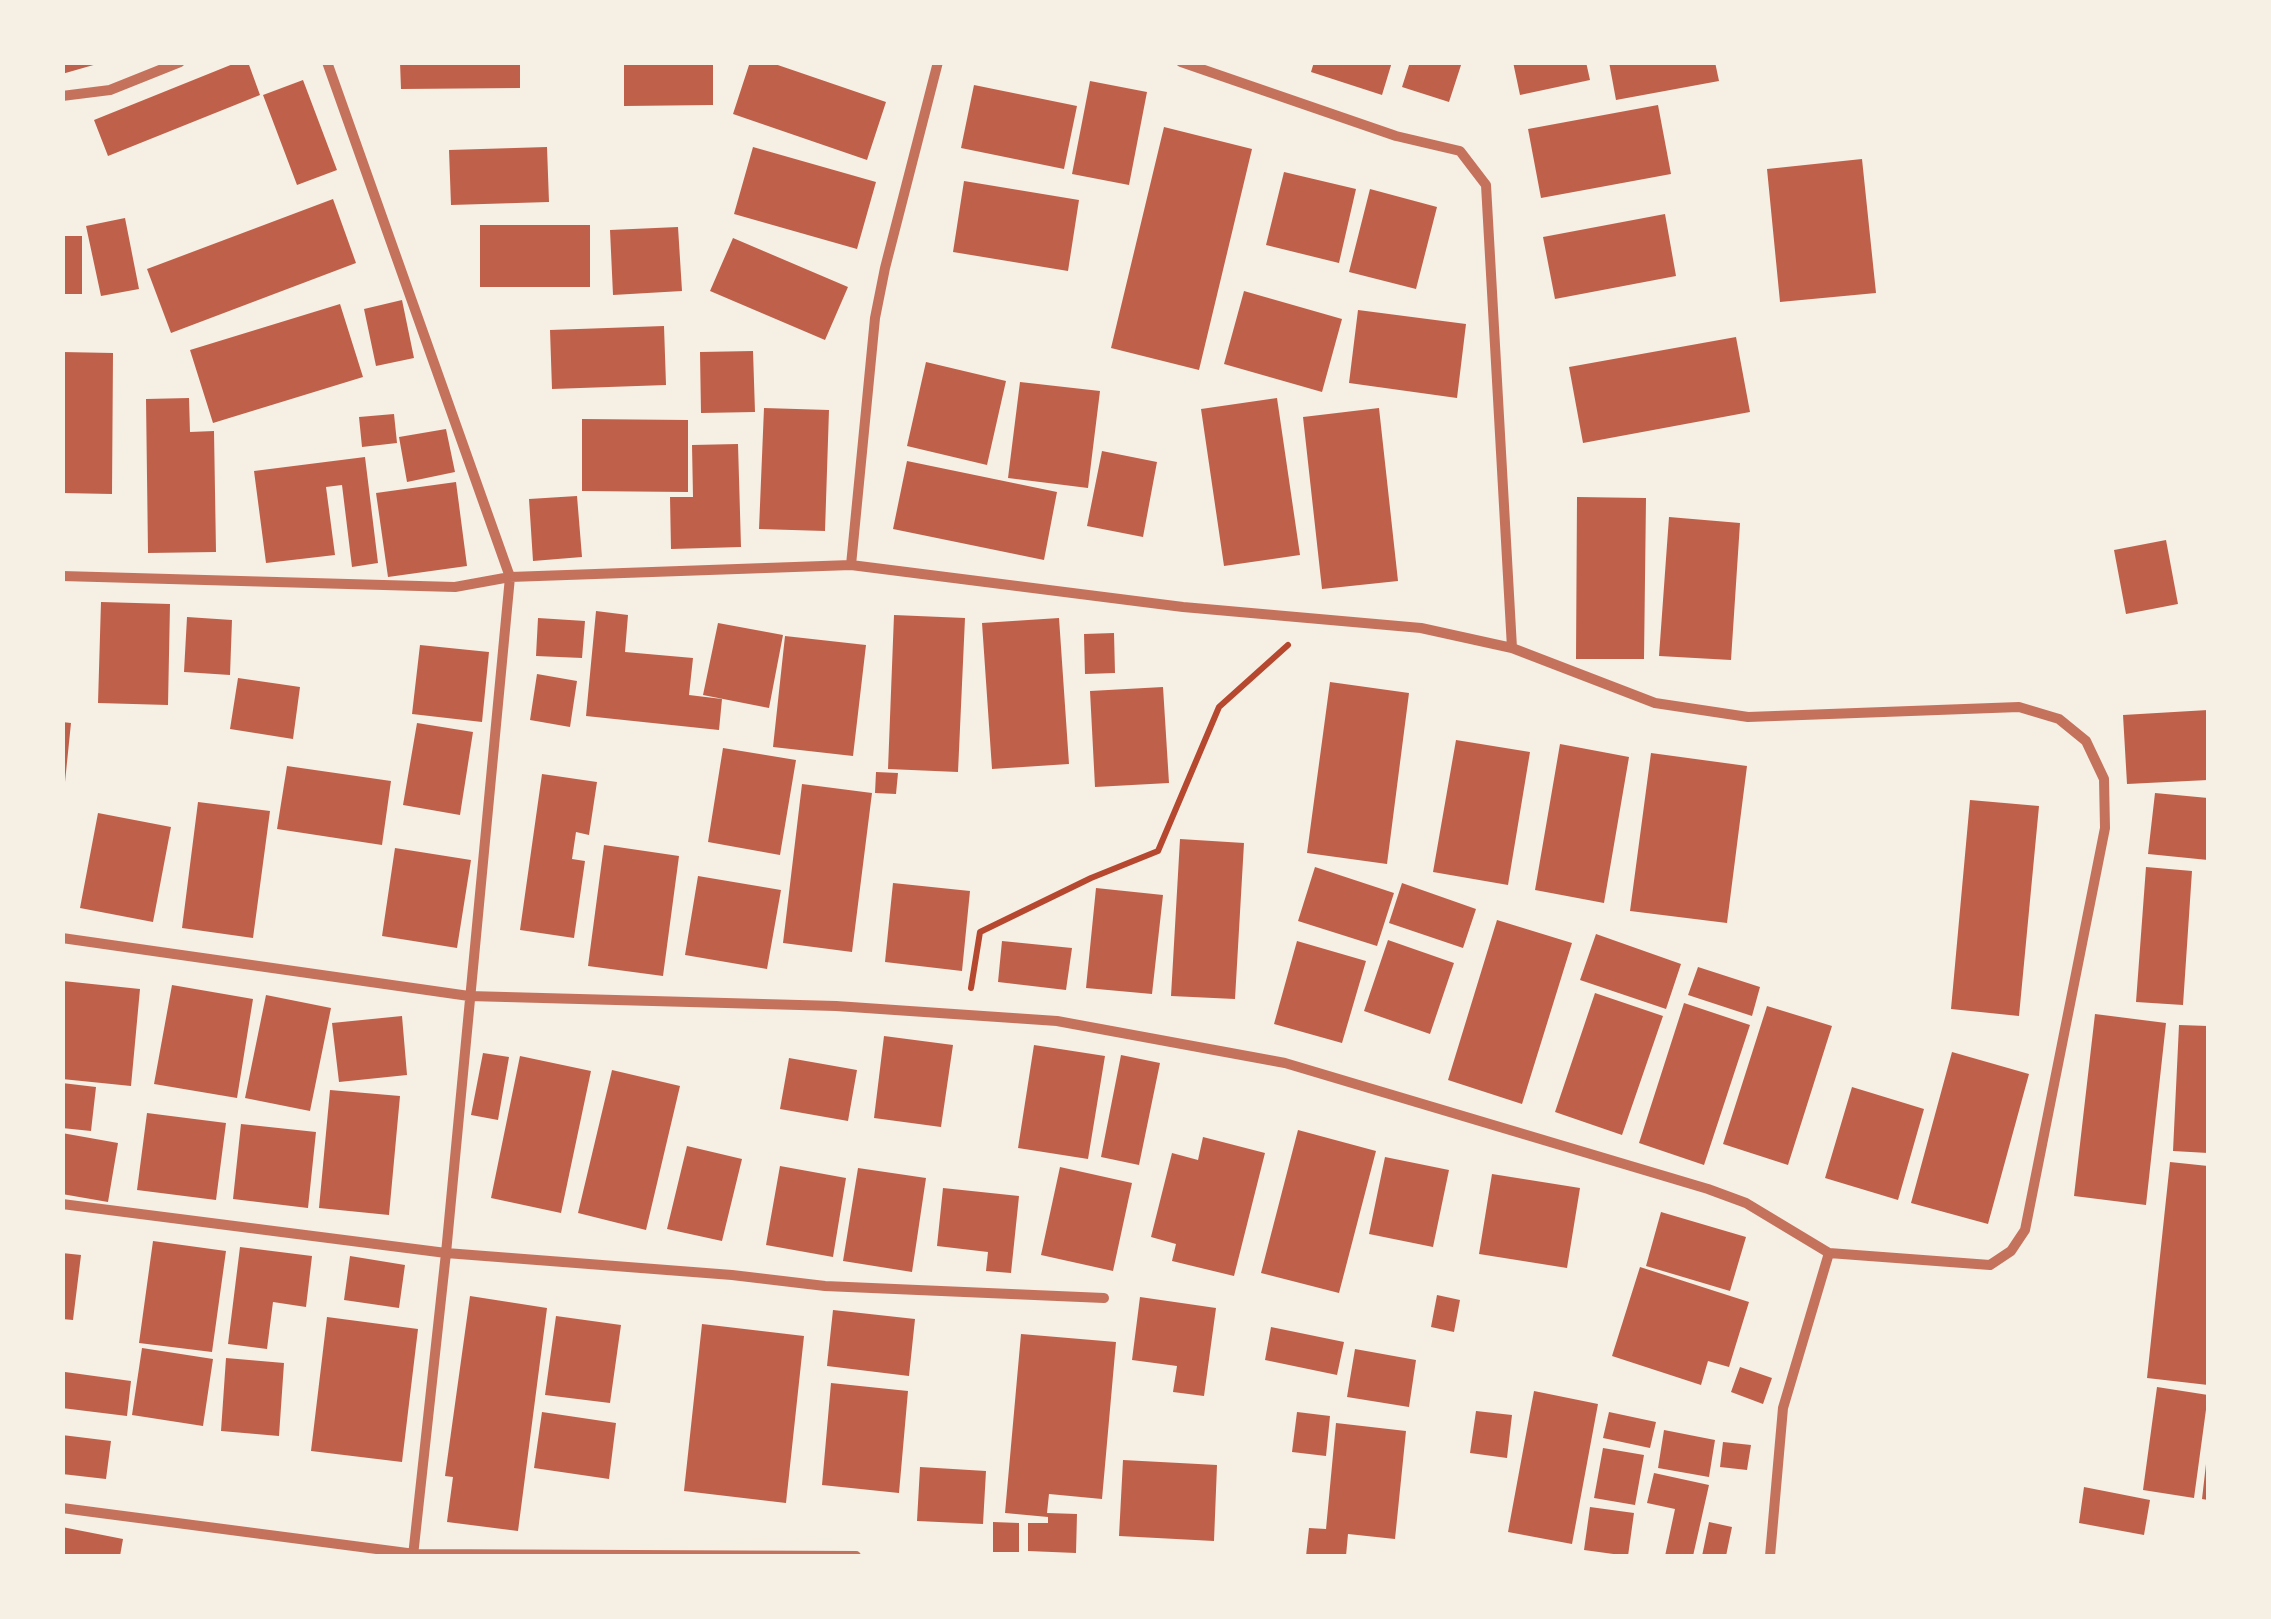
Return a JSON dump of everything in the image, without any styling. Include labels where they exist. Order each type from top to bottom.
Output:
[{"type":"street","points":[[62,96],[110,90],[180,62]]},
{"type":"street","points":[[327,62],[510,578],[414,1555]]},
{"type":"street","points":[[851,565],[875,318],[884,268],[938,62]]},
{"type":"street","points":[[1181,62],[1396,136],[1460,151],[1486,185],[1512,648]]},
{"type":"street","points":[[62,576],[454,587],[510,578],[851,565],[1183,608],[1421,628],[1512,648],[1655,703],[1748,718],[2019,708],[2058,719],[2086,741],[2104,780],[2105,828],[2025,1230],[2011,1251],[1990,1265],[1829,1253],[1746,1203],[1720,1194],[1285,1064],[1057,1021],[816,1006],[469,996],[62,938]]},
{"type":"street","points":[[62,1204],[446,1253],[825,1286],[1104,1298]]},
{"type":"street","points":[[1770,1556],[1782,1408],[1829,1253]]},
{"type":"street","points":[[62,1508],[414,1555],[856,1556]]},
{"type":"path","points":[[968,1014],[980,932],[1158,850],[1219,708],[1316,620]]},
{"type":"building","points":[[62,62],[97,62],[97,64],[62,74]]},
{"type":"building","points":[[238,62],[248,62],[260,95],[108,156],[94,120]]},
{"type":"building","points":[[400,62],[520,62],[520,88],[401,89]]},
{"type":"building","points":[[624,62],[713,62],[713,105],[624,106]]},
{"type":"building","points":[[750,62],[769,62],[886,102],[867,160],[733,114]]},
{"type":"building","points":[[1314,62],[1392,62],[1382,95],[1311,72]]},
{"type":"building","points":[[1410,62],[1462,62],[1449,102],[1402,87]]},
{"type":"building","points":[[1513,62],[1586,62],[1590,80],[1520,95]]},
{"type":"building","points":[[1609,62],[1715,62],[1719,81],[1616,100]]},
{"type":"building","points":[[303,80],[337,170],[297,185],[263,95]]},
{"type":"building","points":[[1090,81],[1147,92],[1129,185],[1072,174]]},
{"type":"building","points":[[974,85],[1077,106],[1064,169],[961,148]]},
{"type":"building","points":[[1658,105],[1671,174],[1541,198],[1528,129]]},
{"type":"building","points":[[1164,127],[1252,149],[1199,370],[1111,348]]},
{"type":"building","points":[[547,147],[549,202],[451,205],[449,150]]},
{"type":"building","points":[[753,147],[876,182],[857,249],[734,214]]},
{"type":"building","points":[[1862,159],[1876,293],[1780,302],[1767,169]]},
{"type":"building","points":[[1284,172],[1356,189],[1339,263],[1266,245]]},
{"type":"building","points":[[964,181],[1079,200],[1068,271],[953,252]]},
{"type":"building","points":[[1370,189],[1437,207],[1416,289],[1349,272]]},
{"type":"building","points":[[333,199],[356,263],[171,333],[147,269]]},
{"type":"building","points":[[1665,214],[1676,276],[1555,299],[1543,237]]},
{"type":"building","points":[[125,218],[139,289],[101,296],[86,226]]},
{"type":"building","points":[[480,225],[590,225],[590,287],[480,287]]},
{"type":"building","points":[[678,227],[682,291],[613,295],[610,230]]},
{"type":"building","points":[[62,236],[82,236],[82,294],[62,294]]},
{"type":"building","points":[[733,238],[848,287],[825,340],[710,291]]},
{"type":"building","points":[[1244,291],[1342,319],[1322,392],[1224,364]]},
{"type":"building","points":[[402,300],[414,358],[376,366],[364,309]]},
{"type":"building","points":[[340,304],[363,377],[213,423],[190,350]]},
{"type":"building","points":[[1358,310],[1466,324],[1457,398],[1349,383]]},
{"type":"building","points":[[664,326],[666,385],[552,389],[550,330]]},
{"type":"building","points":[[1736,337],[1750,412],[1583,443],[1569,367]]},
{"type":"building","points":[[753,351],[755,412],[701,413],[700,352]]},
{"type":"building","points":[[62,352],[113,353],[112,494],[62,493]]},
{"type":"building","points":[[926,362],[1006,381],[987,465],[907,446]]},
{"type":"building","points":[[1020,382],[1100,391],[1088,488],[1008,478]]},
{"type":"building","points":[[189,398],[190,432],[214,431],[216,552],[148,553],[146,399]]},
{"type":"building","points":[[1277,398],[1300,555],[1224,566],[1201,409]]},
{"type":"building","points":[[764,408],[829,410],[825,531],[759,529]]},
{"type":"building","points":[[1379,408],[1398,581],[1322,589],[1303,417]]},
{"type":"building","points":[[394,414],[397,443],[362,447],[359,417]]},
{"type":"building","points":[[582,419],[688,420],[688,492],[582,491]]},
{"type":"building","points":[[446,429],[455,472],[407,482],[399,437]]},
{"type":"building","points":[[738,444],[741,547],[671,549],[670,497],[693,497],[692,445]]},
{"type":"building","points":[[1102,451],[1157,462],[1143,537],[1087,526]]},
{"type":"building","points":[[365,457],[378,563],[352,567],[342,485],[326,487],[335,555],[266,563],[254,471]]},
{"type":"building","points":[[907,461],[1057,492],[1044,560],[893,529]]},
{"type":"building","points":[[456,482],[467,566],[388,577],[376,493]]},
{"type":"building","points":[[577,496],[582,557],[533,561],[529,499]]},
{"type":"building","points":[[1577,497],[1646,498],[1644,659],[1576,659]]},
{"type":"building","points":[[1669,517],[1740,523],[1731,660],[1659,656]]},
{"type":"building","points":[[2166,540],[2178,604],[2126,614],[2114,550]]},
{"type":"building","points":[[101,602],[170,604],[168,705],[98,703]]},
{"type":"building","points":[[596,611],[628,615],[625,652],[693,658],[689,695],[722,699],[719,730],[586,716]]},
{"type":"building","points":[[894,615],[965,618],[958,772],[888,769]]},
{"type":"building","points":[[187,617],[232,620],[230,675],[184,672]]},
{"type":"building","points":[[538,618],[585,621],[582,658],[536,656]]},
{"type":"building","points":[[1059,618],[1069,764],[992,769],[982,623]]},
{"type":"building","points":[[718,623],[783,635],[769,708],[703,695]]},
{"type":"building","points":[[1114,633],[1115,673],[1085,674],[1084,634]]},
{"type":"building","points":[[785,636],[866,645],[853,756],[773,747]]},
{"type":"building","points":[[420,645],[489,652],[482,722],[412,714]]},
{"type":"building","points":[[537,674],[577,681],[570,727],[530,720]]},
{"type":"building","points":[[238,678],[300,687],[293,739],[230,729]]},
{"type":"building","points":[[1330,682],[1409,693],[1387,864],[1307,853]]},
{"type":"building","points":[[1163,687],[1169,783],[1095,787],[1090,691]]},
{"type":"building","points":[[2208,710],[2208,780],[2127,784],[2123,715]]},
{"type":"building","points":[[62,722],[71,723],[65,782],[62,782]]},
{"type":"building","points":[[417,723],[473,732],[460,815],[403,805]]},
{"type":"building","points":[[1456,740],[1530,752],[1508,885],[1433,872]]},
{"type":"building","points":[[1560,744],[1629,757],[1604,903],[1535,890]]},
{"type":"building","points":[[723,748],[796,760],[780,855],[708,842]]},
{"type":"building","points":[[1651,753],[1747,766],[1727,923],[1630,911]]},
{"type":"building","points":[[287,766],[391,781],[382,845],[277,829]]},
{"type":"building","points":[[876,772],[898,773],[896,794],[875,793]]},
{"type":"building","points":[[542,774],[597,782],[589,835],[576,832],[572,859],[585,861],[574,938],[520,930]]},
{"type":"building","points":[[802,784],[872,793],[852,952],[783,943]]},
{"type":"building","points":[[2155,793],[2208,798],[2208,860],[2148,854]]},
{"type":"building","points":[[1970,800],[2039,806],[2019,1016],[1951,1009]]},
{"type":"building","points":[[198,802],[270,811],[253,938],[182,928]]},
{"type":"building","points":[[98,813],[171,827],[153,922],[80,908]]},
{"type":"building","points":[[1180,839],[1244,843],[1235,999],[1171,996]]},
{"type":"building","points":[[604,845],[679,856],[663,976],[588,966]]},
{"type":"building","points":[[395,848],[471,860],[457,948],[382,936]]},
{"type":"building","points":[[1315,867],[1394,893],[1377,946],[1298,921]]},
{"type":"building","points":[[2146,867],[2192,871],[2183,1005],[2136,1002]]},
{"type":"building","points":[[698,876],[781,890],[767,969],[685,955]]},
{"type":"building","points":[[893,883],[970,891],[962,971],[885,962]]},
{"type":"building","points":[[1402,883],[1476,909],[1463,948],[1389,923]]},
{"type":"building","points":[[1096,888],[1163,895],[1152,994],[1086,988]]},
{"type":"building","points":[[1497,920],[1572,943],[1522,1104],[1448,1080]]},
{"type":"building","points":[[1596,934],[1681,964],[1666,1009],[1580,980]]},
{"type":"building","points":[[1388,940],[1454,963],[1430,1034],[1364,1011]]},
{"type":"building","points":[[1002,941],[1072,948],[1066,990],[998,982]]},
{"type":"building","points":[[1297,941],[1366,961],[1342,1043],[1274,1024]]},
{"type":"building","points":[[1698,967],[1760,987],[1752,1016],[1688,995]]},
{"type":"building","points":[[63,981],[140,989],[131,1086],[62,1079]]},
{"type":"building","points":[[172,985],[253,999],[237,1098],[154,1084]]},
{"type":"building","points":[[1595,993],[1663,1016],[1622,1135],[1555,1112]]},
{"type":"building","points":[[266,995],[331,1008],[310,1111],[245,1098]]},
{"type":"building","points":[[1684,1003],[1750,1025],[1704,1165],[1639,1143]]},
{"type":"building","points":[[1767,1006],[1832,1026],[1788,1165],[1723,1144]]},
{"type":"building","points":[[2095,1014],[2166,1023],[2146,1205],[2074,1196]]},
{"type":"building","points":[[402,1016],[407,1075],[339,1082],[332,1023]]},
{"type":"building","points":[[2179,1025],[2208,1026],[2208,1153],[2173,1151]]},
{"type":"building","points":[[884,1036],[953,1045],[941,1127],[874,1118]]},
{"type":"building","points":[[1034,1045],[1105,1056],[1088,1159],[1018,1148]]},
{"type":"building","points":[[1952,1052],[2029,1074],[1988,1224],[1911,1203]]},
{"type":"building","points":[[483,1053],[509,1057],[498,1120],[471,1115]]},
{"type":"building","points":[[1121,1055],[1160,1063],[1139,1165],[1101,1157]]},
{"type":"building","points":[[520,1056],[591,1071],[561,1213],[491,1198]]},
{"type":"building","points":[[789,1058],[857,1070],[848,1121],[780,1109]]},
{"type":"building","points":[[612,1070],[680,1086],[646,1230],[578,1213]]},
{"type":"building","points":[[62,1083],[96,1087],[91,1131],[62,1128]]},
{"type":"building","points":[[1852,1087],[1924,1109],[1898,1200],[1825,1178]]},
{"type":"building","points":[[330,1090],[400,1096],[389,1215],[319,1208]]},
{"type":"building","points":[[147,1113],[226,1123],[216,1200],[137,1190]]},
{"type":"building","points":[[241,1124],[316,1132],[308,1208],[233,1199]]},
{"type":"building","points":[[1298,1130],[1376,1151],[1339,1293],[1261,1273]]},
{"type":"building","points":[[62,1133],[118,1143],[108,1202],[62,1194]]},
{"type":"building","points":[[1203,1137],[1265,1153],[1234,1276],[1172,1261],[1176,1244],[1151,1237],[1172,1153],[1198,1160]]},
{"type":"building","points":[[687,1146],[742,1159],[722,1241],[667,1229]]},
{"type":"building","points":[[1385,1157],[1449,1170],[1433,1247],[1369,1234]]},
{"type":"building","points":[[2170,1162],[2208,1166],[2208,1385],[2147,1378]]},
{"type":"building","points":[[780,1166],[846,1178],[833,1257],[766,1245]]},
{"type":"building","points":[[1060,1167],[1132,1183],[1113,1271],[1041,1255]]},
{"type":"building","points":[[858,1168],[926,1178],[912,1272],[843,1261]]},
{"type":"building","points":[[1492,1174],[1580,1188],[1567,1268],[1479,1254]]},
{"type":"building","points":[[943,1188],[1019,1196],[1011,1273],[986,1271],[988,1252],[937,1246]]},
{"type":"building","points":[[1661,1212],[1746,1237],[1730,1291],[1646,1266]]},
{"type":"building","points":[[153,1241],[226,1251],[212,1352],[139,1343]]},
{"type":"building","points":[[240,1247],[312,1256],[306,1307],[273,1302],[267,1349],[228,1344]]},
{"type":"building","points":[[62,1253],[81,1255],[73,1320],[62,1319]]},
{"type":"building","points":[[350,1256],[405,1265],[399,1308],[344,1300]]},
{"type":"building","points":[[1640,1267],[1749,1302],[1729,1367],[1708,1361],[1701,1385],[1612,1356]]},
{"type":"building","points":[[1437,1295],[1460,1300],[1454,1332],[1431,1327]]},
{"type":"building","points":[[470,1296],[547,1308],[518,1531],[447,1522],[453,1477],[445,1476]]},
{"type":"building","points":[[1140,1297],[1216,1308],[1204,1396],[1173,1392],[1177,1366],[1132,1360]]},
{"type":"building","points":[[833,1310],[915,1319],[909,1376],[827,1366]]},
{"type":"building","points":[[556,1316],[621,1325],[610,1403],[545,1395]]},
{"type":"building","points":[[327,1317],[418,1329],[402,1462],[311,1451]]},
{"type":"building","points":[[702,1324],[804,1336],[786,1503],[684,1491]]},
{"type":"building","points":[[1271,1327],[1344,1342],[1337,1375],[1265,1360]]},
{"type":"building","points":[[1021,1334],[1116,1342],[1102,1499],[1049,1494],[1047,1513],[1077,1514],[1076,1553],[1028,1551],[1028,1523],[1048,1523],[1048,1517],[1005,1513]]},
{"type":"building","points":[[142,1348],[213,1359],[203,1426],[132,1415]]},
{"type":"building","points":[[1355,1349],[1416,1360],[1409,1407],[1347,1397]]},
{"type":"building","points":[[226,1358],[284,1363],[279,1436],[221,1431]]},
{"type":"building","points":[[1740,1367],[1772,1378],[1763,1404],[1731,1392]]},
{"type":"building","points":[[65,1372],[131,1381],[127,1416],[62,1408]]},
{"type":"building","points":[[831,1383],[908,1391],[899,1493],[822,1485]]},
{"type":"building","points":[[2157,1387],[2208,1395],[2194,1498],[2143,1490]]},
{"type":"building","points":[[1534,1391],[1598,1404],[1572,1544],[1508,1532]]},
{"type":"building","points":[[1476,1411],[1512,1415],[1507,1458],[1470,1453]]},
{"type":"building","points":[[542,1412],[616,1423],[609,1479],[534,1468]]},
{"type":"building","points":[[1297,1412],[1330,1416],[1326,1456],[1292,1452]]},
{"type":"building","points":[[1609,1412],[1656,1422],[1650,1448],[1603,1438]]},
{"type":"building","points":[[1336,1423],[1406,1431],[1395,1539],[1348,1534],[1346,1556],[1306,1556],[1309,1528],[1326,1529]]},
{"type":"building","points":[[1664,1430],[1715,1440],[1709,1477],[1658,1468]]},
{"type":"building","points":[[62,1435],[111,1441],[106,1479],[62,1474]]},
{"type":"building","points":[[1723,1442],[1751,1445],[1747,1470],[1720,1467]]},
{"type":"building","points":[[1603,1448],[1644,1455],[1635,1505],[1594,1498]]},
{"type":"building","points":[[1123,1460],[1217,1465],[1214,1541],[1119,1536]]},
{"type":"building","points":[[2208,1464],[2208,1500],[2202,1499]]},
{"type":"building","points":[[920,1467],[986,1471],[983,1524],[917,1521]]},
{"type":"building","points":[[1654,1473],[1709,1485],[1693,1556],[1665,1556],[1675,1509],[1647,1503]]},
{"type":"building","points":[[2084,1487],[2150,1500],[2144,1535],[2079,1523]]},
{"type":"building","points":[[1590,1507],[1634,1513],[1628,1556],[1584,1550]]},
{"type":"building","points":[[993,1522],[1019,1523],[1019,1552],[993,1552]]},
{"type":"building","points":[[1709,1522],[1732,1527],[1726,1556],[1702,1556]]},
{"type":"building","points":[[62,1527],[123,1539],[120,1556],[62,1556]]}]
